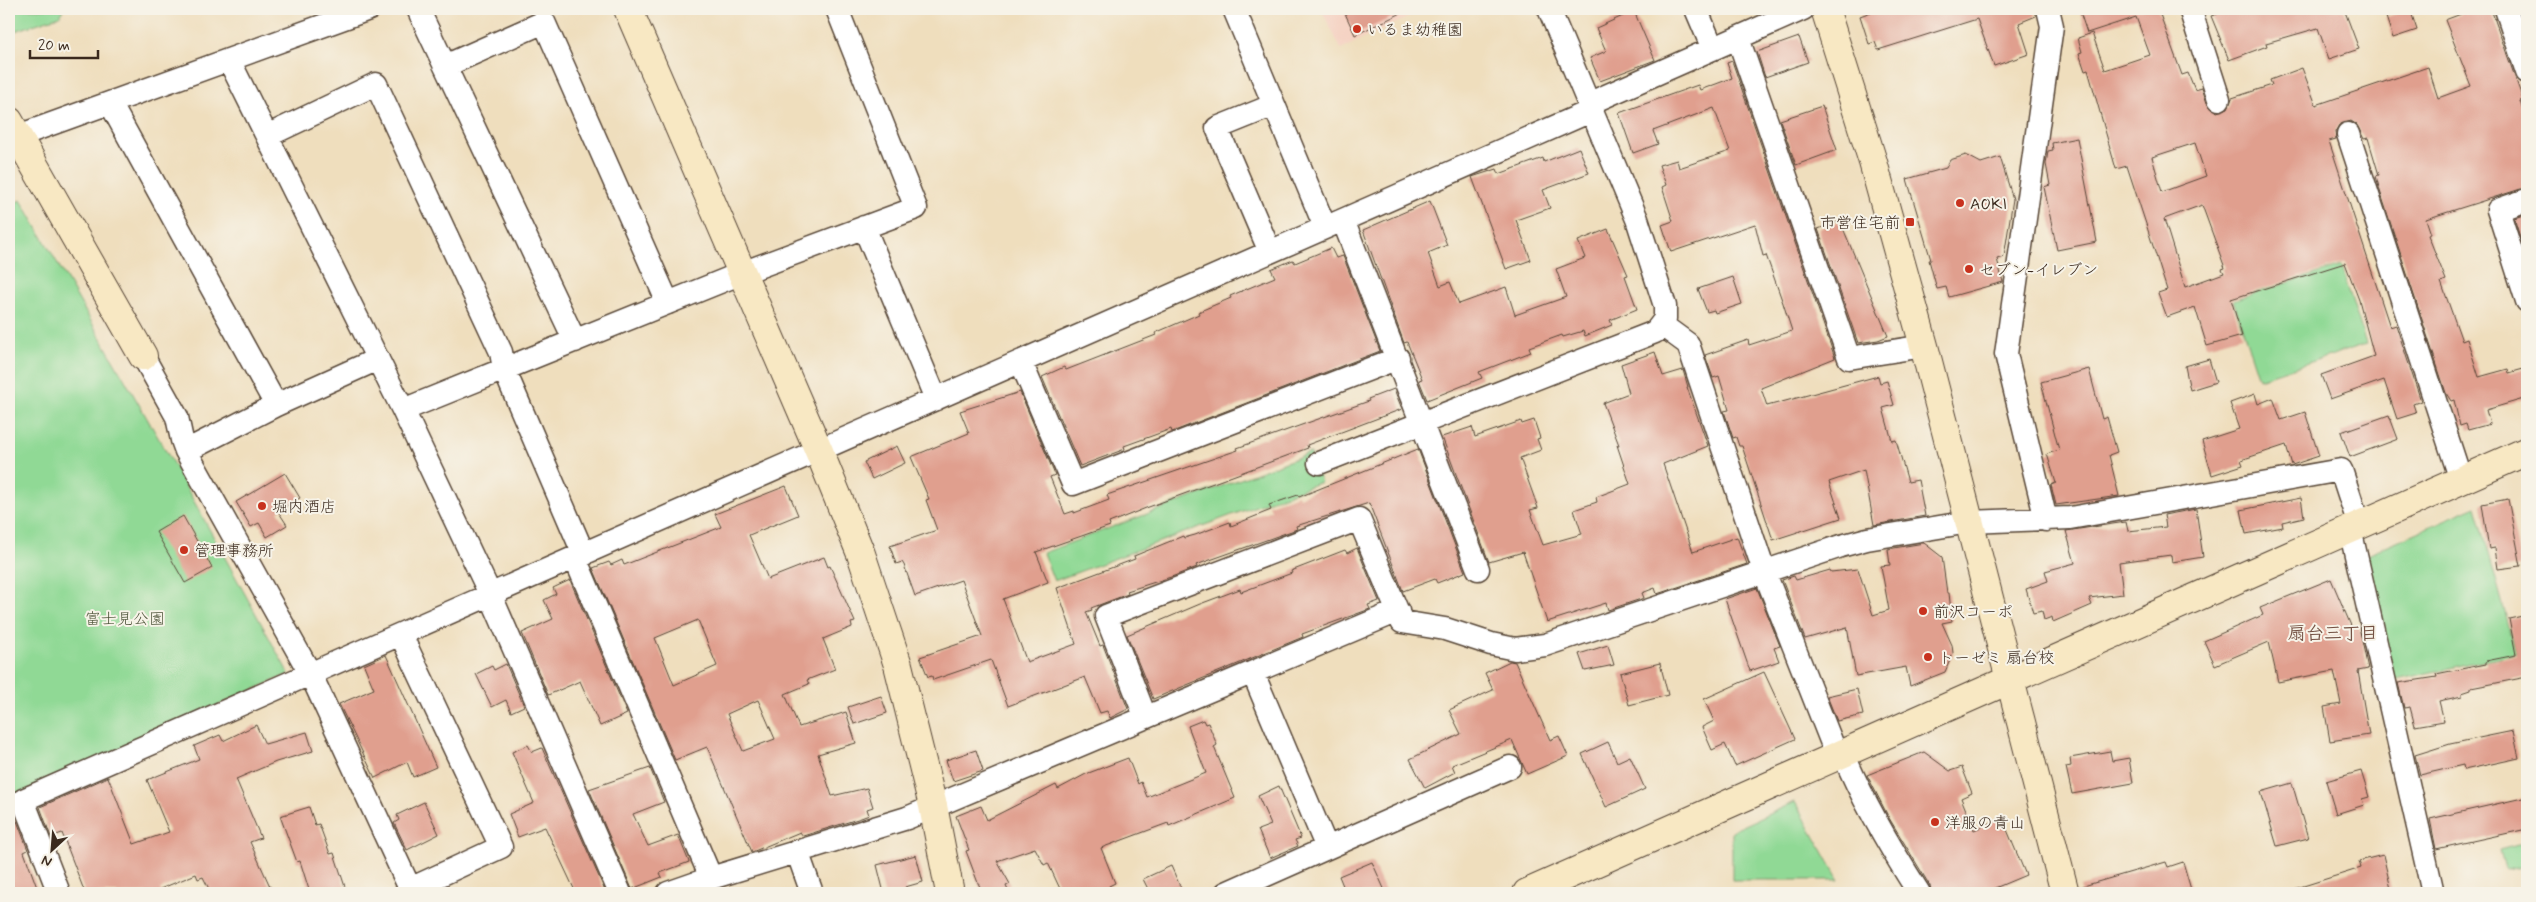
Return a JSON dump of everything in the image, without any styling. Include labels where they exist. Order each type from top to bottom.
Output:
[{"type":"street","points":[[369,9],[110,103],[12,128],[177,417],[186,451],[310,675],[411,891],[501,847],[402,635]]},
{"type":"street","points":[[418,9],[575,341]]},
{"type":"street","points":[[628,9],[819,451],[861,554],[898,665],[933,806],[950,893]]},
{"type":"street","points":[[403,410],[668,302],[916,208],[837,9]]},
{"type":"street","points":[[1234,9],[1274,105],[1334,224],[1398,358],[1420,422],[1478,569]]},
{"type":"street","points":[[1319,463],[1420,422],[1655,332],[1662,325],[1665,306],[1637,219],[1592,106],[1549,9]]},
{"type":"street","points":[[1696,9],[1713,49]]},
{"type":"street","points":[[60,893],[23,800],[1334,224],[1803,9]]},
{"type":"street","points":[[1825,9],[1873,162],[1924,346],[2064,893]]},
{"type":"street","points":[[2046,520],[2006,354],[2052,26],[2048,9]]},
{"type":"street","points":[[2190,9],[2220,100]]},
{"type":"street","points":[[2506,9],[2527,72]]},
{"type":"street","points":[[445,66],[544,22],[668,302]]},
{"type":"street","points":[[1738,38],[1849,358],[1924,346]]},
{"type":"street","points":[[229,60],[403,410],[491,596],[620,893]]},
{"type":"street","points":[[267,136],[376,84],[500,352],[504,369],[711,878]]},
{"type":"street","points":[[110,103],[276,405]]},
{"type":"street","points":[[1270,252],[1217,128],[1274,105]]},
{"type":"street","points":[[2348,134],[2462,480]]},
{"type":"street","points":[[2527,200],[2498,210],[2527,301]]},
{"type":"street","points":[[864,227],[936,399]]},
{"type":"street","points":[[1662,325],[1688,344],[1764,572],[1840,755],[1896,856],[1919,893]]},
{"type":"street","points":[[1021,362],[1073,484],[1398,358]]},
{"type":"street","points":[[186,451],[276,405],[378,359]]},
{"type":"street","points":[[1527,893],[2527,451]]},
{"type":"street","points":[[1145,716],[1106,616],[1359,519],[1402,622],[1444,629],[1491,644],[1515,649],[1545,645],[1867,539],[1969,522],[2046,520],[2341,470],[2433,893]]},
{"type":"street","points":[[668,893],[907,818],[1073,749],[1145,716],[1253,673],[1398,611]]},
{"type":"street","points":[[1253,673],[1327,848]]},
{"type":"street","points":[[1228,893],[1510,767]]},
{"type":"street","points":[[797,851],[812,893]]},
{"type":"shaded area","name":"いるま幼稚園","points":[[1321,9],[1426,9],[1341,49]]},
{"type":"green space","points":[[9,9],[63,9],[60,16],[9,33]]},
{"type":"green space","name":"富士見公園","points":[[21,200],[174,465],[289,674],[9,798],[9,205]]},
{"type":"green space","points":[[2341,266],[2366,344],[2259,379],[2233,300]]},
{"type":"green space","points":[[1310,453],[1321,482],[1054,581],[1043,553]]},
{"type":"green space","points":[[2476,506],[2516,653],[2392,681],[2361,557]]},
{"type":"green space","points":[[1795,802],[1839,880],[1732,880],[1732,831]]},
{"type":"green space","points":[[2527,843],[2527,866],[2505,870],[2500,850]]},
{"type":"building","points":[[1343,9],[1410,9],[1355,35]]},
{"type":"building","points":[[1879,9],[2035,9],[2036,16],[2019,23],[2029,54],[1994,66],[1977,19],[1878,50],[1875,42],[1869,44],[1860,16]]},
{"type":"building","points":[[2079,9],[2158,9],[2182,75],[2188,73],[2195,90],[2202,88],[2207,103],[2217,112],[2228,108],[2232,98],[2272,85],[2270,80],[2302,68],[2316,105],[2428,67],[2438,98],[2471,86],[2445,20],[2461,14],[2460,9],[2491,9],[2523,100],[2520,101],[2527,124],[2527,187],[2426,219],[2431,234],[2428,235],[2446,280],[2441,282],[2462,341],[2467,339],[2479,377],[2508,369],[2509,373],[2527,368],[2527,398],[2486,410],[2490,424],[2468,430],[2466,424],[2460,426],[2454,400],[2451,401],[2446,393],[2380,191],[2376,176],[2379,175],[2368,138],[2364,139],[2357,125],[2351,121],[2339,125],[2335,132],[2336,139],[2329,141],[2390,327],[2396,325],[2421,401],[2413,404],[2416,413],[2397,419],[2384,380],[2330,399],[2321,375],[2374,356],[2359,300],[2345,263],[2231,299],[2242,336],[2207,346],[2195,307],[2167,317],[2158,293],[2167,290],[2146,224],[2127,166],[2116,169],[2088,70],[2085,71],[2079,53],[2082,52],[2078,38],[2092,33],[2105,70],[2150,55],[2136,17],[2087,33]],"holes":[[[2195,143],[2206,176],[2162,192],[2152,157]],[[2202,205],[2225,268],[2222,269],[2224,273],[2185,287],[2164,219]]]},
{"type":"building","points":[[2232,9],[2344,9],[2359,49],[2329,59],[2318,28],[2266,43],[2267,46],[2229,60],[2211,16]]},
{"type":"building","points":[[2410,9],[2417,30],[2393,38],[2386,17]]},
{"type":"building","points":[[1634,11],[1655,60],[1600,81],[1590,58],[1606,51],[1596,28]]},
{"type":"building","points":[[1799,37],[1808,62],[1765,77],[1757,52]]},
{"type":"building","points":[[1732,61],[1835,358],[1761,388],[1767,406],[1878,376],[1880,383],[1887,381],[1894,405],[1883,408],[1892,441],[1896,440],[1908,482],[1918,480],[1925,516],[1874,525],[1864,470],[1829,482],[1841,518],[1773,540],[1742,446],[1739,446],[1736,437],[1733,438],[1724,411],[1729,410],[1719,376],[1713,378],[1705,355],[1748,340],[1749,345],[1792,331],[1783,303],[1766,255],[1763,256],[1755,224],[1671,252],[1662,225],[1673,221],[1662,187],[1666,185],[1659,165],[1677,160],[1679,168],[1730,151],[1714,108],[1653,131],[1658,144],[1633,153],[1619,113],[1698,85],[1700,90],[1732,78],[1727,63]]},
{"type":"building","points":[[1822,106],[1837,150],[1796,165],[1780,120]]},
{"type":"building","points":[[2077,138],[2097,242],[2057,250],[2044,187],[2050,185],[2046,164],[2048,151],[2053,150],[2052,143]]},
{"type":"building","points":[[1579,148],[1589,173],[1543,190],[1550,208],[1516,220],[1531,260],[1506,269],[1472,177],[1497,169],[1499,174],[1543,158],[1544,162]]},
{"type":"building","points":[[1966,155],[1981,163],[2000,157],[2013,199],[2004,257],[1997,259],[2003,282],[1949,297],[1946,287],[1937,289],[1929,260],[1931,260],[1907,179],[1946,168],[1950,160]]},
{"type":"building","points":[[1430,201],[1447,245],[1428,253],[1440,286],[1450,282],[1459,304],[1506,287],[1515,315],[1566,297],[1556,269],[1585,258],[1578,241],[1608,229],[1628,275],[1625,276],[1637,309],[1610,320],[1612,325],[1585,336],[1583,331],[1563,337],[1562,335],[1529,347],[1531,352],[1479,372],[1482,378],[1427,400],[1419,380],[1422,379],[1407,342],[1404,343],[1363,230]]},
{"type":"building","points":[[2527,214],[2527,259],[2514,218]]},
{"type":"building","points":[[1840,221],[1888,336],[1878,340],[1858,343],[1818,229]]},
{"type":"building","points":[[1331,248],[1336,258],[1343,256],[1380,351],[1172,432],[1171,429],[1124,446],[1125,449],[1080,466],[1042,377],[1064,367],[1066,370],[1156,335],[1155,333],[1231,298],[1230,296],[1275,277],[1271,269],[1293,260],[1295,263]]},
{"type":"building","points":[[1733,277],[1742,304],[1715,313],[1714,310],[1707,312],[1698,289]]},
{"type":"building","points":[[1655,352],[1663,376],[1683,370],[1687,387],[1708,446],[1663,464],[1693,552],[1737,537],[1747,564],[1657,594],[1655,588],[1642,593],[1644,598],[1608,610],[1606,603],[1547,622],[1523,552],[1489,562],[1442,437],[1472,427],[1475,437],[1521,421],[1522,424],[1534,420],[1540,438],[1537,439],[1541,450],[1520,458],[1538,508],[1530,510],[1543,545],[1582,534],[1574,510],[1597,502],[1596,497],[1630,484],[1617,445],[1619,445],[1603,403],[1629,393],[1621,364]]},
{"type":"building","points":[[2209,359],[2216,382],[2190,390],[2185,366]]},
{"type":"building","points":[[2089,369],[2102,419],[2107,417],[2117,452],[2109,455],[2119,496],[2056,505],[2051,485],[2056,483],[2047,454],[2059,450],[2041,382]]},
{"type":"building","points":[[1394,389],[1402,409],[1307,445],[1308,448],[1146,508],[1109,523],[1110,526],[1036,552],[1048,582],[1003,599],[1027,662],[1076,644],[1057,588],[1135,559],[1134,556],[1183,536],[1184,538],[1195,535],[1230,522],[1231,526],[1271,510],[1269,505],[1298,495],[1299,497],[1418,449],[1465,572],[1437,583],[1435,579],[1403,591],[1369,503],[1296,526],[1297,529],[1196,565],[1197,567],[1174,576],[1127,591],[1128,594],[1091,608],[1092,610],[1086,612],[1100,646],[1103,645],[1128,709],[1110,718],[1107,711],[1100,713],[1085,677],[1008,706],[991,660],[933,680],[932,676],[928,677],[920,657],[982,636],[961,580],[915,596],[904,565],[902,562],[896,564],[890,546],[937,530],[926,500],[929,499],[911,457],[969,433],[960,411],[1020,392],[1055,475],[1050,477],[1065,514],[1074,511],[1074,513],[1109,500],[1107,495],[1238,450],[1237,448],[1369,401],[1368,399]]},
{"type":"building","points":[[2255,394],[2258,404],[2273,398],[2281,420],[2305,412],[2319,456],[2292,465],[2286,445],[2241,460],[2243,465],[2212,475],[2202,441],[2239,429],[2230,403]]},
{"type":"building","points":[[2389,415],[2398,439],[2350,457],[2341,432]]},
{"type":"building","points":[[897,446],[905,463],[872,479],[864,462]]},
{"type":"building","name":"堀内酒店","points":[[285,473],[300,498],[278,511],[287,525],[267,537],[259,523],[251,527],[236,502]]},
{"type":"building","points":[[786,486],[798,515],[749,535],[768,579],[824,557],[828,567],[830,566],[855,622],[851,623],[852,627],[823,639],[835,669],[807,680],[809,684],[785,694],[799,727],[846,712],[856,743],[818,754],[832,796],[867,788],[873,807],[867,809],[869,815],[861,818],[803,836],[800,832],[752,852],[707,747],[675,760],[593,568],[609,562],[611,565],[622,560],[624,565],[721,527],[715,514]],"holes":[[[698,620],[717,666],[674,685],[655,638]],[[758,700],[775,739],[743,751],[727,714]]]},
{"type":"building","points":[[2301,498],[2304,517],[2282,522],[2283,527],[2246,534],[2241,510]]},
{"type":"building","points":[[2508,499],[2521,566],[2498,569],[2495,548],[2489,549],[2482,504]]},
{"type":"building","points":[[2196,509],[2203,557],[2172,562],[2171,555],[2119,562],[2123,594],[2089,598],[2092,605],[2053,622],[2052,617],[2044,620],[2042,611],[2033,613],[2026,589],[2048,581],[2045,571],[2075,563],[2066,531],[2126,522],[2128,531],[2166,527],[2164,515]]},
{"type":"building","name":"管理事務所","points":[[183,516],[212,568],[185,583],[156,532]]},
{"type":"building","points":[[1924,543],[1942,557],[1947,593],[1949,593],[1952,621],[1942,623],[1952,645],[1953,653],[1945,672],[1910,686],[1906,667],[1856,676],[1847,627],[1805,639],[1782,580],[1794,576],[1796,580],[1830,570],[1831,572],[1858,569],[1873,615],[1889,610],[1881,566],[1890,565],[1888,549]]},
{"type":"building","points":[[1357,548],[1379,601],[1368,605],[1370,609],[1302,634],[1303,637],[1153,699],[1127,635],[1200,604],[1240,589],[1241,592],[1345,550],[1347,553]]},
{"type":"building","points":[[2331,579],[2352,628],[2359,627],[2368,669],[2358,671],[2369,735],[2330,741],[2324,707],[2341,704],[2334,671],[2278,682],[2269,642],[2215,665],[2204,641],[2263,615],[2260,608]]},
{"type":"building","points":[[570,580],[627,714],[600,726],[580,681],[548,695],[522,633],[553,619],[544,600],[556,594],[553,588]]},
{"type":"building","points":[[1757,588],[1780,646],[1774,648],[1779,661],[1750,671],[1725,599]]},
{"type":"building","points":[[2527,615],[2527,677],[2471,688],[2471,690],[2462,693],[2462,696],[2439,701],[2444,721],[2415,726],[2410,707],[2404,708],[2398,683],[2437,677],[2436,674],[2486,664],[2486,661],[2516,655],[2509,619]]},
{"type":"building","points":[[1608,645],[1614,665],[1585,671],[1579,654]]},
{"type":"building","points":[[386,655],[436,767],[413,777],[407,762],[375,778],[339,704],[374,689],[364,665]]},
{"type":"building","points":[[1510,661],[1515,662],[1550,740],[1559,736],[1568,756],[1527,774],[1512,740],[1452,765],[1455,772],[1425,788],[1410,759],[1461,734],[1449,710],[1493,690],[1485,673]]},
{"type":"building","points":[[1660,663],[1668,695],[1629,705],[1620,673]]},
{"type":"building","points":[[506,664],[524,706],[511,712],[506,700],[492,707],[476,674],[492,666],[494,670]]},
{"type":"building","points":[[1764,672],[1795,739],[1735,766],[1725,744],[1712,750],[1702,727],[1714,721],[1704,699]]},
{"type":"building","points":[[1857,689],[1863,715],[1837,721],[1827,696]]},
{"type":"building","points":[[881,696],[887,713],[854,724],[848,707]]},
{"type":"building","points":[[1203,720],[1205,724],[1208,723],[1217,745],[1214,747],[1235,798],[1169,826],[1168,823],[1101,848],[1115,883],[1109,886],[1111,893],[1062,893],[1048,863],[1044,865],[1035,848],[997,861],[1010,884],[1006,886],[1009,893],[983,893],[966,851],[969,850],[956,816],[981,806],[987,820],[1056,785],[1058,789],[1086,774],[1128,758],[1138,784],[1141,782],[1147,797],[1206,773],[1188,726]]},
{"type":"building","points":[[256,725],[265,744],[307,732],[313,751],[276,762],[236,779],[261,838],[250,842],[273,893],[211,893],[203,877],[198,879],[196,874],[160,889],[162,893],[85,893],[62,833],[51,837],[40,807],[108,777],[134,844],[169,832],[147,780],[199,759],[194,746],[220,735],[223,741]]},
{"type":"building","points":[[2513,731],[2519,758],[2464,770],[2463,765],[2420,775],[2415,755],[2450,744]]},
{"type":"building","points":[[1608,742],[1617,762],[1630,756],[1645,789],[1606,807],[1582,754]]},
{"type":"building","points":[[528,745],[532,752],[542,748],[606,893],[576,893],[545,827],[518,837],[509,814],[534,803],[512,752]]},
{"type":"building","points":[[976,750],[983,771],[953,781],[946,760]]},
{"type":"building","points":[[2110,751],[2112,761],[2129,758],[2133,783],[2072,794],[2066,767],[2071,766],[2070,758]]},
{"type":"building","points":[[1924,752],[1950,771],[1962,767],[1972,793],[1961,798],[1974,830],[2002,818],[2026,875],[1983,893],[1932,893],[1930,886],[1889,818],[1867,775]]},
{"type":"building","points":[[650,768],[664,802],[633,814],[648,846],[678,835],[689,862],[660,873],[662,877],[632,889],[589,789]]},
{"type":"building","points":[[2361,771],[2369,797],[2362,799],[2364,805],[2336,814],[2326,781]]},
{"type":"building","points":[[2292,783],[2308,838],[2277,846],[2261,792]]},
{"type":"building","points":[[1279,786],[1301,838],[1295,840],[1298,846],[1270,858],[1258,830],[1271,825],[1258,796]]},
{"type":"building","points":[[2527,797],[2527,829],[2436,849],[2430,819]]},
{"type":"building","points":[[424,802],[439,834],[407,850],[394,823],[399,820],[397,815]]},
{"type":"building","points":[[309,807],[315,825],[319,824],[330,854],[334,853],[347,893],[310,893],[300,861],[297,862],[280,816]]},
{"type":"building","points":[[9,816],[13,822],[17,821],[28,850],[24,852],[39,893],[9,893]]},
{"type":"building","points":[[916,855],[923,882],[905,887],[907,893],[884,893],[877,865]]},
{"type":"building","points":[[2383,855],[2391,889],[2372,893],[2295,893],[2294,889],[2361,868],[2359,861]]},
{"type":"building","points":[[1372,862],[1386,893],[1346,893],[1339,876]]},
{"type":"building","points":[[2166,862],[2168,867],[2183,862],[2192,893],[2080,893],[2080,887]]},
{"type":"building","points":[[1171,866],[1183,893],[1150,893],[1143,879]]},
{"type":"place","name":"いるま幼稚園","points":[[1357,29]]},
{"type":"place","name":"AOKI","points":[[1960,203]]},
{"type":"place","name":"市営住宅前","points":[[1910,222]]},
{"type":"place","name":"セブン-イレブン","points":[[1969,269]]},
{"type":"place","name":"堀内酒店","points":[[262,506]]},
{"type":"place","name":"管理事務所","points":[[184,550]]},
{"type":"place","name":"前沢コーポ","points":[[1923,611]]},
{"type":"place","name":"トーゼミ 扇台校","points":[[1928,657]]},
{"type":"place","name":"洋服の青山","points":[[1935,822]]},
{"type":"district","name":"扇台三丁目","points":[[2333,633]]}]
